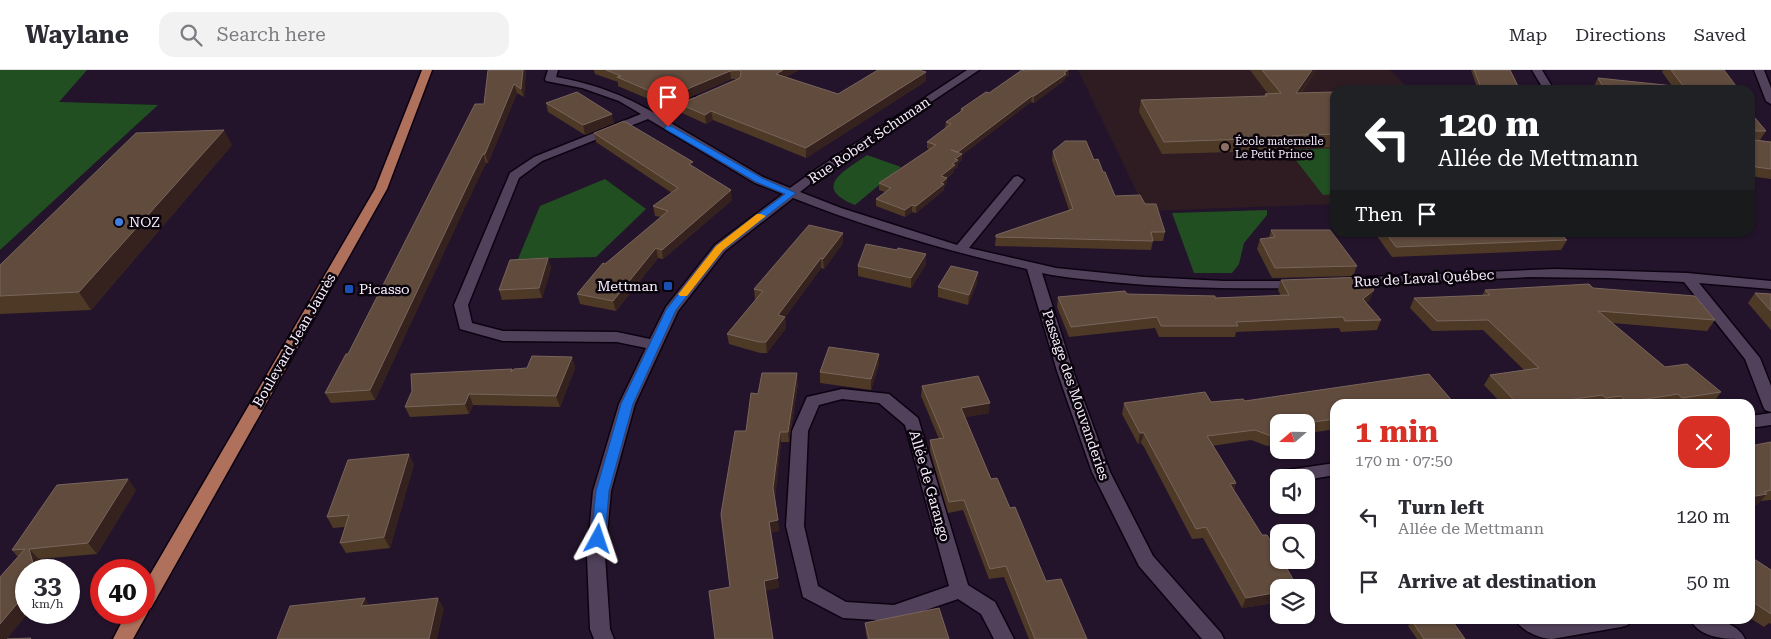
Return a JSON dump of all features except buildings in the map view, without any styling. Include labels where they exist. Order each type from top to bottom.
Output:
[{"type":"main road","name":"Boulevard Jean Jaurès","points":[[155,583],[381,189],[427,70]]},
{"type":"main road","points":[[123,639],[131,624]]},
{"type":"street","points":[[553,70],[550,78],[584,85],[623,99],[759,180],[846,214],[960,250],[1056,272],[1144,281],[1224,285],[1314,284]]},
{"type":"street","name":"Rue Robert Schuman","points":[[604,639],[600,629],[596,556],[602,491],[627,404],[671,310],[720,248],[827,167],[974,70]]},
{"type":"street","points":[[1537,70],[1546,85]]},
{"type":"street","points":[[1759,70],[1771,101]]},
{"type":"street","points":[[654,345],[617,337],[503,336],[465,326],[461,305],[514,176],[538,159],[708,95]]},
{"type":"street","points":[[960,250],[1018,180]]},
{"type":"street","name":"Passage des Mouvanderies","points":[[1033,267],[1065,371],[1101,472],[1146,561],[1214,639]]},
{"type":"street","name":"Rue de Laval Québec","points":[[1334,283],[1556,273],[1687,277],[1771,285]]},
{"type":"street","points":[[1687,277],[1752,358],[1771,406]]},
{"type":"street","name":"Allée de Garango","points":[[842,394],[883,398],[912,422],[960,590],[894,613],[843,610],[810,591],[796,526],[800,431],[814,400],[842,394]]},
{"type":"street","points":[[1755,421],[1771,419]]},
{"type":"street","points":[[1315,472],[1330,470]]},
{"type":"street","points":[[960,590],[988,608],[1004,639]]},
{"type":"street","points":[[1535,624],[1548,631],[1591,624]]},
{"type":"street","points":[[1709,624],[1736,639]]},
{"type":"shaded area","name":"École maternelle Le Petit Prince","points":[[1078,70],[1390,70],[1405,85],[1330,85],[1330,204],[1146,211]]},
{"type":"green space","points":[[0,70],[87,70],[59,102],[158,105],[0,250]]},
{"type":"green space","points":[[1330,148],[1330,194],[1323,195],[1288,150]]},
{"type":"green space","points":[[867,155],[901,167],[855,205],[835,192],[834,185],[836,179],[842,173]]},
{"type":"green space","points":[[605,179],[646,209],[596,257],[518,259],[540,206]]},
{"type":"green space","points":[[1267,210],[1267,215],[1244,243],[1239,264],[1232,273],[1194,273],[1172,213]]},
{"type":"slow traffic","points":[[683,294],[720,248],[761,216]]},
{"type":"place","name":"École maternelle Le Petit Prince","points":[[1225,147]]},
{"type":"place","name":"NOZ","points":[[119,222]]},
{"type":"place","name":"Mettman","points":[[668,286]]},
{"type":"place","name":"Picasso","points":[[349,289]]},
{"type":"route","points":[[598,539],[602,491],[627,404],[671,310],[720,248],[792,193],[759,180],[668,127]]}]
